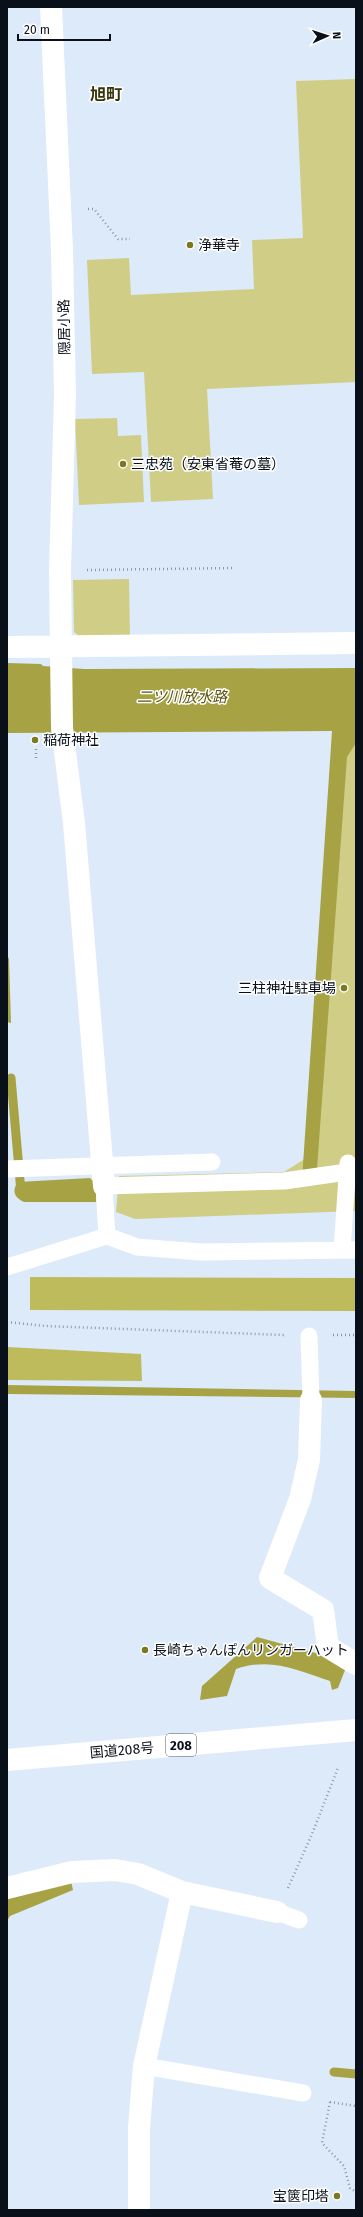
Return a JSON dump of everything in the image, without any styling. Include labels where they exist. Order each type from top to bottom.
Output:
[{"type":"main road","name":"隠居小路","points":[[51,7],[62,250],[65,394],[60,571],[62,728],[74,823],[103,1176]]},
{"type":"main road","points":[[7,647],[60,656],[356,643]]},
{"type":"main road","points":[[310,1394],[309,1460],[300,1499],[270,1578],[323,1610],[328,1647],[356,1664]]},
{"type":"main road","name":"国道208号","points":[[7,1760],[356,1730]]},
{"type":"main road","points":[[7,1888],[72,1872],[115,1870],[138,1874],[182,1892],[277,1912]]},
{"type":"main road","points":[[139,2210],[138,2128],[144,2066],[182,1892]]},
{"type":"lane","points":[[103,1176],[212,1162]]},
{"type":"lane","points":[[7,1267],[107,1236],[137,1247],[201,1252],[349,1250],[347,1168],[284,1181],[103,1176],[13,1169]]},
{"type":"lane","points":[[103,1176],[107,1236]]},
{"type":"lane","points":[[309,1336],[310,1394]]},
{"type":"lane","points":[[277,1912],[299,1920]]},
{"type":"lane","points":[[144,2066],[303,2093]]},
{"type":"path","points":[[87,209],[94,209],[118,239],[130,239]]},
{"type":"path","points":[[60,571],[235,568]]},
{"type":"path","points":[[7,1322],[44,1326],[309,1336],[356,1335]]},
{"type":"path","points":[[277,1912],[312,1834],[338,1768]]},
{"type":"path","points":[[303,2093],[330,2102],[356,2106]]},
{"type":"path","points":[[330,2102],[322,2143],[344,2166],[350,2188],[356,2192]]},
{"type":"shaded area","points":[[356,79],[356,382],[207,389],[213,499],[151,502],[144,372],[92,374],[87,260],[129,258],[131,295],[254,289],[252,240],[303,238],[296,81]]},
{"type":"shaded area","points":[[117,418],[118,436],[141,435],[144,502],[79,505],[75,419]]},
{"type":"shaded area","points":[[129,579],[130,635],[79,636],[74,632],[73,580]]},
{"type":"shaded area","points":[[347,731],[356,731],[356,1211],[135,1219],[116,1212],[119,1176],[284,1172],[311,1155]]},
{"type":"shaded area","points":[[30,1277],[356,1278],[356,1311],[30,1310]]},
{"type":"shaded area","points":[[7,1347],[141,1354],[142,1381],[7,1380]]},
{"type":"water","name":"二ツ川放水路","points":[[7,663],[41,664],[43,666],[84,669],[356,668],[356,743],[347,757],[317,1169],[302,1180],[332,731],[7,733]]},
{"type":"water","points":[[7,955],[9,959],[11,1023],[7,1022]]},
{"type":"water","points":[[90,1178],[97,1185],[96,1202],[24,1202],[16,1196],[14,1191],[18,1182]]},
{"type":"water","points":[[7,1385],[356,1391],[356,1398],[7,1394]]},
{"type":"water","points":[[257,1637],[323,1655],[347,1665],[338,1688],[332,1690],[330,1681],[295,1669],[284,1666],[261,1664],[236,1669],[227,1696],[200,1700],[202,1686]]},
{"type":"water","points":[[71,1881],[73,1890],[10,1916],[7,1921],[7,1899]]},
{"type":"waterway","points":[[11,1078],[21,1192],[23,1192]]},
{"type":"waterway","points":[[334,2072],[356,2074]]},
{"type":"place","name":"浄華寺","points":[[190,245]]},
{"type":"place","name":"三忠苑（安東省菴の墓）","points":[[123,464]]},
{"type":"place","name":"稲荷神社","points":[[35,740]]},
{"type":"place","name":"三柱神社駐車場","points":[[344,988]]},
{"type":"place","name":"長崎ちゃんぽんリンガーハット","points":[[145,1650]]},
{"type":"place","name":"宝篋印塔","points":[[337,2196]]},
{"type":"district","name":"旭町","points":[[106,94]]}]
